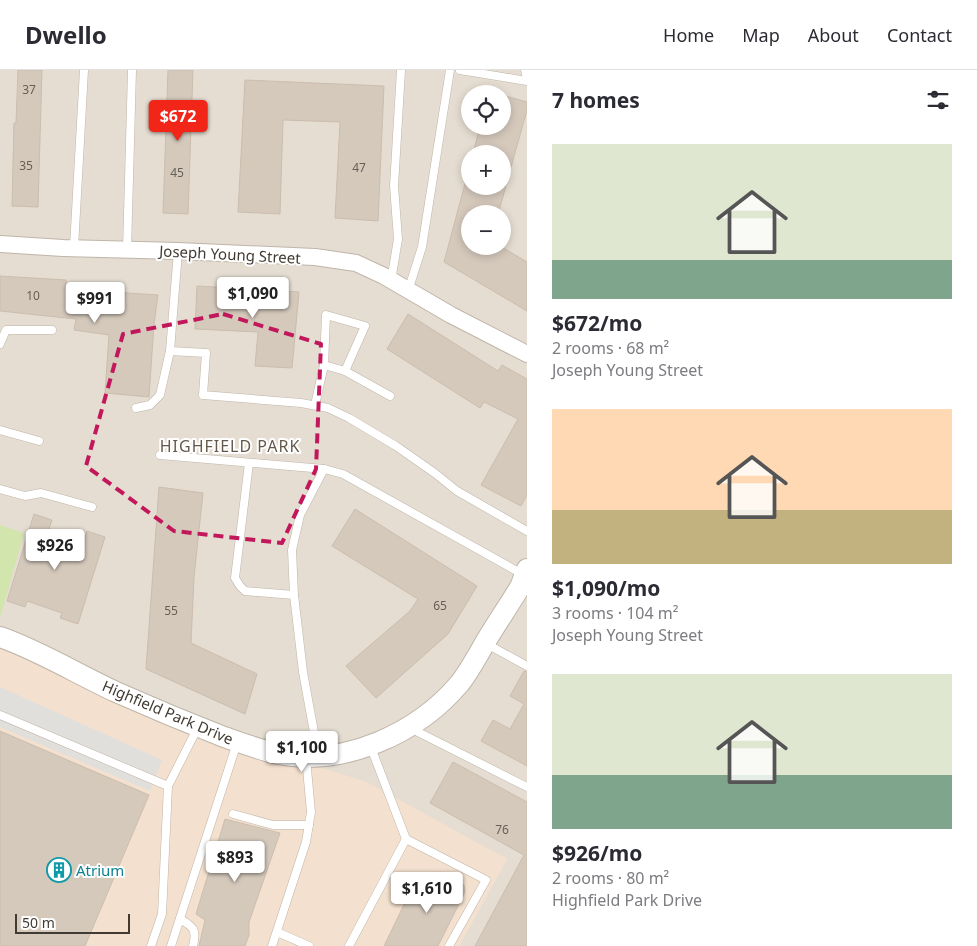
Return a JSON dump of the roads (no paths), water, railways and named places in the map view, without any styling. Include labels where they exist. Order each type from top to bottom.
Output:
[{"type":"street","name":"Joseph Young Street","points":[[0,244],[315,257],[356,263],[527,354]]},
{"type":"street","name":"Highfield Park Drive","points":[[0,637],[116,692],[237,742],[279,754],[312,756],[344,753],[370,745],[409,727],[442,702],[460,682],[521,584],[526,572]]},
{"type":"lane","points":[[74,247],[84,70]]},
{"type":"lane","points":[[127,250],[132,70]]},
{"type":"lane","points":[[391,281],[398,239],[394,186],[401,70]]},
{"type":"lane","points":[[408,291],[422,247],[450,70]]},
{"type":"lane","points":[[460,70],[527,80],[525,70]]},
{"type":"lane","points":[[136,408],[150,405],[160,395],[170,351],[178,251]]},
{"type":"lane","points":[[315,406],[324,365],[326,315],[365,326],[345,371]]},
{"type":"lane","points":[[0,344],[6,330],[52,330]]},
{"type":"lane","points":[[170,351],[206,352],[203,395],[328,408],[349,418],[420,463],[456,491],[527,531]]},
{"type":"lane","points":[[324,365],[345,371],[390,396]]},
{"type":"lane","points":[[0,430],[39,441]]},
{"type":"lane","points":[[160,455],[324,469],[343,474],[526,572]]},
{"type":"lane","points":[[249,463],[235,578],[245,591],[294,595]]},
{"type":"lane","points":[[272,946],[306,842],[311,812],[312,756],[294,595],[292,550],[300,515],[324,469]]},
{"type":"lane","points":[[0,489],[24,496],[42,493],[92,507]]},
{"type":"lane","points":[[485,643],[527,666]]},
{"type":"lane","points":[[0,715],[168,786]]},
{"type":"lane","points":[[151,946],[162,914],[168,786],[198,727]]},
{"type":"lane","points":[[409,727],[527,787]]},
{"type":"lane","points":[[171,946],[237,742]]},
{"type":"lane","points":[[370,745],[406,839],[486,880],[449,946]]},
{"type":"lane","points":[[233,814],[273,825],[309,825]]},
{"type":"lane","points":[[349,946],[406,839]]},
{"type":"lane","points":[[180,919],[192,927],[196,936],[193,946]]},
{"type":"lane","points":[[276,932],[309,946]]},
{"type":"place","name":"Atrium","points":[[59,870]]},
{"type":"district","name":"HIGHFIELD PARK","points":[[230,446]]}]
